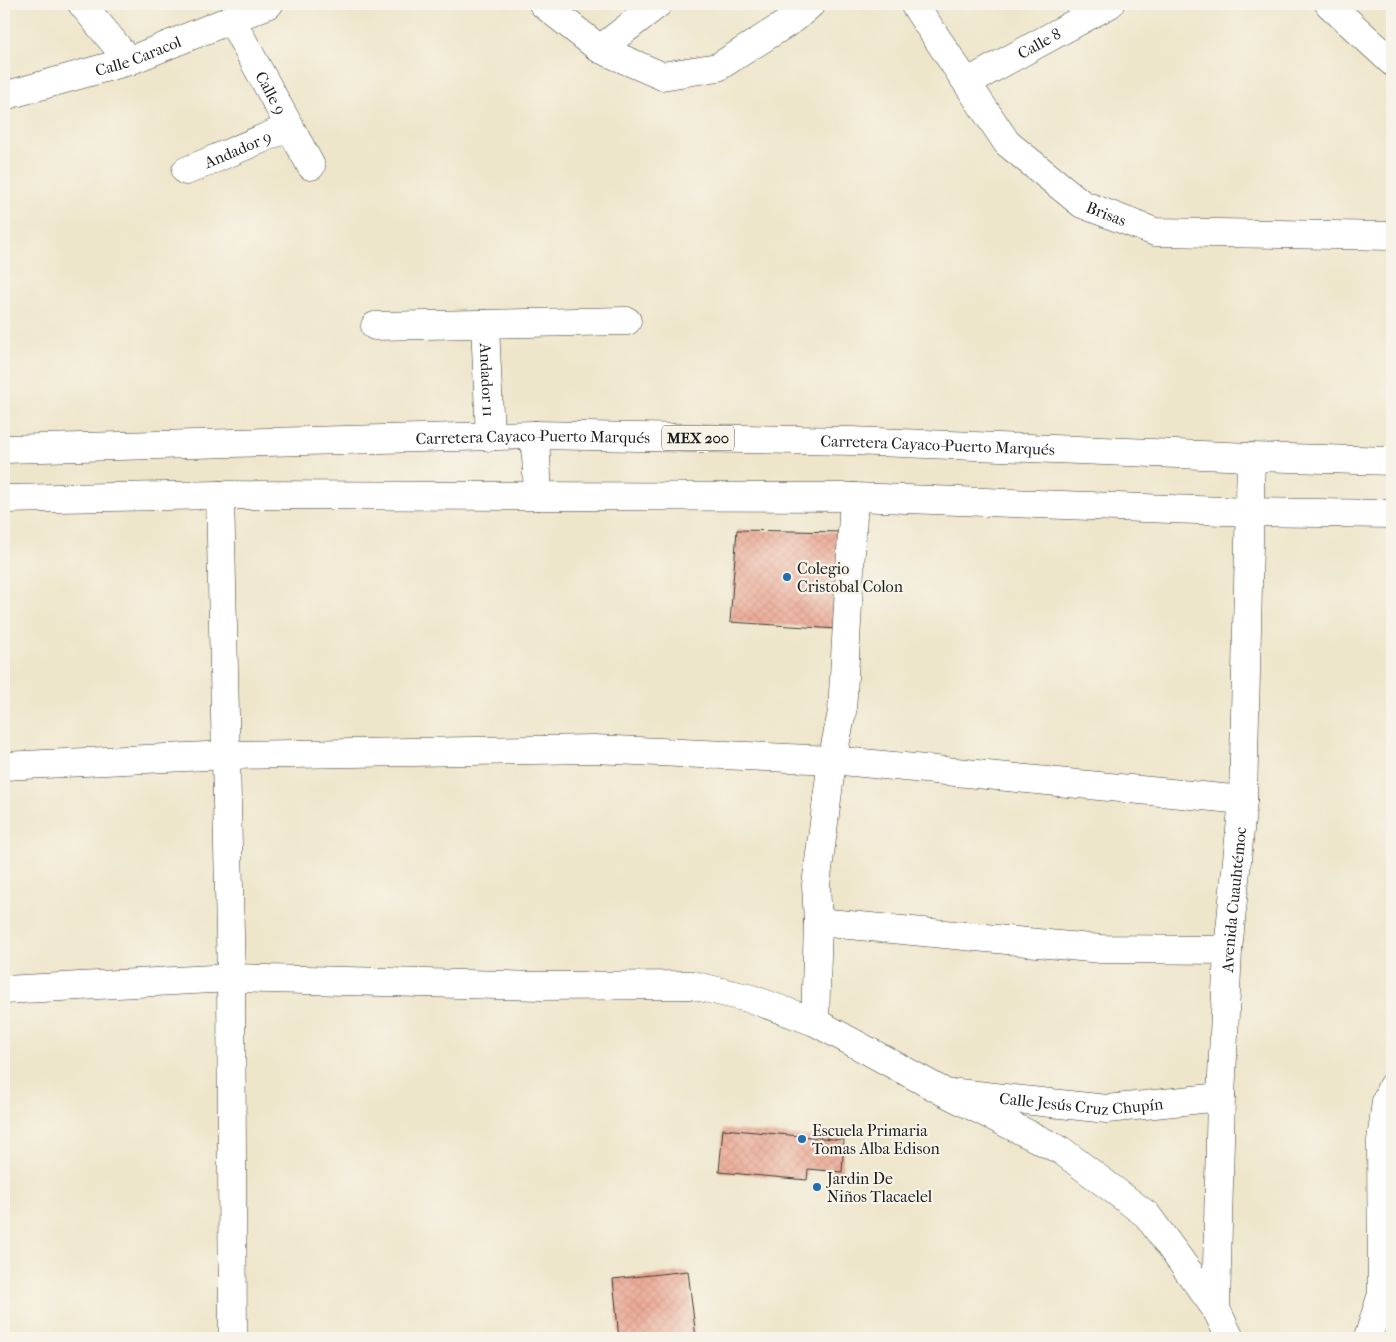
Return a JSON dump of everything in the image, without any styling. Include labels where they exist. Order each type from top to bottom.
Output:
[{"type":"main road","points":[[82,4],[129,61]]},
{"type":"main road","name":"Calle Caracol","points":[[4,96],[129,61],[269,4]]},
{"type":"main road","points":[[543,4],[600,49],[662,76],[718,68],[795,18],[811,4]]},
{"type":"main road","points":[[600,49],[658,4]]},
{"type":"main road","name":"Brisas","points":[[914,4],[968,82],[1007,143],[1082,204],[1155,232],[1392,236]]},
{"type":"main road","name":"Calle 8","points":[[968,82],[1110,4]]},
{"type":"main road","points":[[1329,4],[1392,62]]},
{"type":"main road","name":"Calle 9","points":[[231,19],[311,166]]},
{"type":"main road","name":"Andador 9","points":[[186,171],[290,127]]},
{"type":"main road","points":[[375,326],[627,321]]},
{"type":"main road","name":"Andador 11","points":[[485,324],[490,437]]},
{"type":"main road","points":[[535,436],[538,496]]},
{"type":"main road","name":"Carretera Cayaco-Puerto Marqués","points":[[4,449],[535,436],[852,441],[1392,462]]},
{"type":"main road","name":"Avenida Cuauhtémoc","points":[[1230,1338],[1216,1309],[1221,1097],[1228,950],[1243,800],[1252,457]]},
{"type":"main road","points":[[220,495],[231,978],[233,1338]]},
{"type":"main road","points":[[4,499],[220,495],[854,497],[1250,512],[1392,514]]},
{"type":"main road","points":[[815,1022],[818,922],[816,885],[832,760],[842,712],[854,497]]},
{"type":"main road","points":[[4,766],[227,756],[594,749],[832,760],[1243,800]]},
{"type":"main road","points":[[818,922],[1101,949],[1228,950]]},
{"type":"main road","points":[[4,990],[231,978],[540,986],[692,985],[752,999],[815,1022],[942,1091],[1062,1151],[1148,1215],[1216,1309]]},
{"type":"main road","points":[[1368,1338],[1382,1294],[1381,1141],[1386,1101],[1392,1086]]},
{"type":"main road","name":"Calle Jesús Cruz Chupín","points":[[942,1091],[1107,1109],[1221,1097]]},
{"type":"building","name":"Colegio Cristobal Colon","points":[[737,530],[842,532],[837,629],[730,622]]},
{"type":"building","points":[[723,1129],[844,1140],[842,1172],[808,1169],[807,1180],[719,1172]]},
{"type":"building","points":[[688,1271],[696,1338],[619,1338],[613,1279]]},
{"type":"place","name":"Colegio Cristobal Colon","points":[[787,577]]},
{"type":"place","name":"Escuela Primaria Tomas Alba Edison","points":[[802,1139]]},
{"type":"place","name":"Jardin De Niños Tlacaelel","points":[[817,1187]]}]
